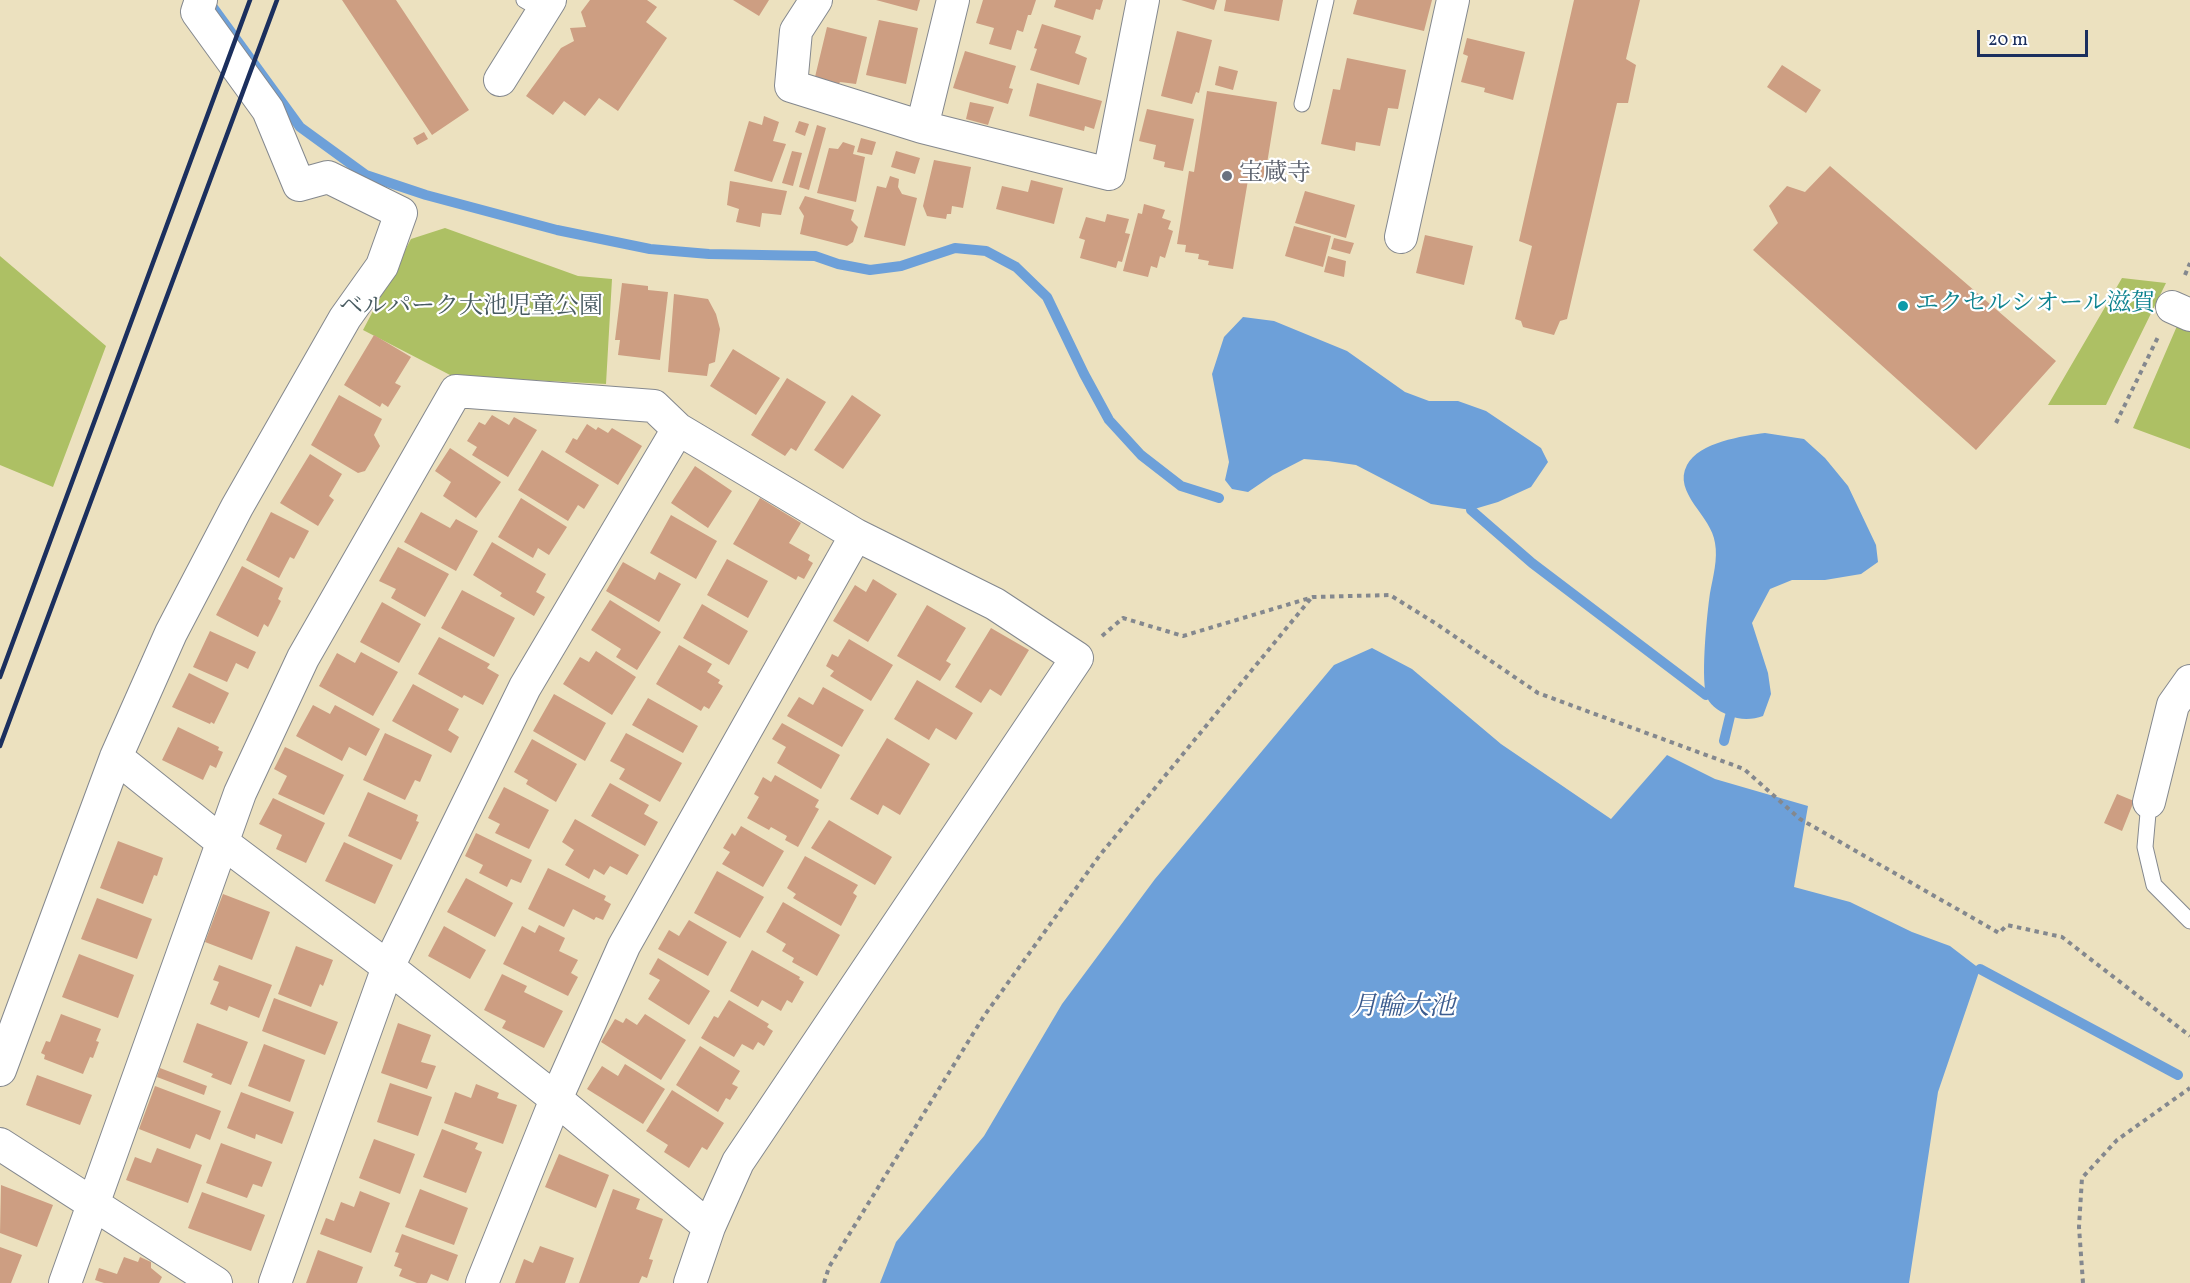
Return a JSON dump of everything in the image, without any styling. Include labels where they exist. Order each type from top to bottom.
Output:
[{"type":"street","points":[[0,1070],[116,757],[182,612],[237,507],[345,318],[382,267],[401,213],[328,177],[299,185],[268,110],[197,12],[201,0]]},
{"type":"street","points":[[816,0],[796,31],[791,86],[922,127],[1109,174],[1143,0]]},
{"type":"street","points":[[922,127],[953,0]]},
{"type":"street","points":[[1401,237],[1453,0]]},
{"type":"street","points":[[500,80],[539,4]]},
{"type":"street","points":[[65,1283],[240,793],[303,658],[456,392],[654,406],[678,429],[856,535],[995,604],[1077,658],[738,1162],[709,1227],[690,1283]]},
{"type":"street","points":[[275,1283],[388,967],[525,687],[678,429]]},
{"type":"street","points":[[482,1283],[556,1099],[624,946],[856,535]]},
{"type":"street","points":[[2149,802],[2173,705],[2190,681]]},
{"type":"street","points":[[116,757],[222,842],[388,967],[556,1099],[709,1227]]},
{"type":"street","points":[[0,1144],[216,1283]]},
{"type":"lane","points":[[1302,104],[1326,0]]},
{"type":"lane","points":[[2149,802],[2145,847],[2154,885],[2190,921]]},
{"type":"path","points":[[2116,423],[2181,311],[2190,263]]},
{"type":"path","points":[[1077,658],[1123,618],[1183,636],[1313,597],[1390,595],[1538,693],[1744,769],[1800,819],[1999,933],[2007,925],[2062,938],[2190,1036]]},
{"type":"path","points":[[824,1283],[829,1267],[984,1016],[1100,855],[1313,597]]},
{"type":"path","points":[[2082,1283],[2079,1227],[2082,1178],[2117,1140],[2190,1088]]},
{"type":"green space","name":"ベルパーク大池児童公園","points":[[445,228],[578,276],[612,279],[606,384],[452,376],[363,330],[411,239]]},
{"type":"green space","points":[[0,256],[106,346],[53,487],[0,465]]},
{"type":"green space","points":[[2122,278],[2166,283],[2106,405],[2048,405]]},
{"type":"green space","points":[[2177,326],[2190,331],[2190,449],[2133,428]]},
{"type":"water","points":[[1243,317],[1274,321],[1347,351],[1405,392],[1429,401],[1458,401],[1486,411],[1541,448],[1548,462],[1531,487],[1498,502],[1471,510],[1431,504],[1356,465],[1328,461],[1304,459],[1273,475],[1248,492],[1232,489],[1225,480],[1229,462],[1212,374],[1224,337]]},
{"type":"water","points":[[1765,433],[1804,439],[1825,458],[1848,486],[1876,545],[1878,562],[1861,574],[1825,580],[1792,580],[1770,589],[1752,623],[1768,673],[1771,694],[1763,716],[1741,719],[1717,709],[1711,704],[1706,694],[1705,644],[1716,549],[1707,523],[1688,495],[1684,475],[1687,465],[1701,451],[1722,442]]},
{"type":"water","name":"月輪大池","points":[[1372,648],[1412,669],[1501,744],[1611,819],[1667,755],[1715,779],[1808,806],[1794,887],[1850,902],[1912,932],[1950,946],[1980,969],[1938,1092],[1909,1283],[880,1283],[896,1242],[984,1136],[1062,1004],[1155,879],[1334,665]]},
{"type":"building","points":[[342,0],[396,0],[469,110],[432,135]]},
{"type":"building","points":[[590,0],[647,0],[657,7],[646,22],[667,38],[618,111],[599,98],[585,116],[564,101],[553,115],[526,96],[561,48],[574,41],[570,28],[586,27],[581,12]]},
{"type":"building","points":[[733,0],[769,0],[759,16]]},
{"type":"building","points":[[876,0],[920,0],[917,11]]},
{"type":"building","points":[[983,0],[1036,0],[1023,32],[1017,30],[1011,50],[989,44],[994,28],[976,23]]},
{"type":"building","points":[[1056,0],[1103,0],[1100,10],[1096,9],[1093,20],[1054,7]]},
{"type":"building","points":[[1181,0],[1217,0],[1214,10]]},
{"type":"building","points":[[1226,0],[1283,0],[1279,21],[1224,11]]},
{"type":"building","points":[[1357,0],[1432,0],[1424,31],[1353,14]]},
{"type":"building","points":[[1574,0],[1640,0],[1626,59],[1636,65],[1628,103],[1617,103],[1567,319],[1560,321],[1554,335],[1523,327],[1521,321],[1515,319],[1532,246],[1519,241]]},
{"type":"building","points":[[879,20],[918,28],[906,84],[866,75]]},
{"type":"building","points":[[1042,24],[1081,36],[1075,53],[1087,58],[1079,85],[1030,70]]},
{"type":"building","points":[[827,27],[867,37],[856,84],[840,82],[836,88],[815,77]]},
{"type":"building","points":[[1177,31],[1212,40],[1199,93],[1196,92],[1192,104],[1161,96]]},
{"type":"building","points":[[1467,38],[1525,52],[1513,100],[1484,92],[1485,88],[1461,82],[1468,56],[1463,54]]},
{"type":"building","points":[[965,51],[1016,66],[1009,88],[1013,89],[1008,104],[953,88]]},
{"type":"building","points":[[1347,58],[1406,70],[1398,109],[1388,108],[1380,146],[1356,142],[1355,151],[1321,144],[1333,89],[1340,90]]},
{"type":"building","points":[[1782,65],[1821,90],[1806,113],[1767,87]]},
{"type":"building","points":[[1219,66],[1238,71],[1233,90],[1215,85]]},
{"type":"building","points":[[1037,83],[1102,101],[1094,129],[1085,126],[1084,131],[1029,116]]},
{"type":"building","name":"宝蔵寺","points":[[1207,91],[1277,102],[1264,182],[1248,180],[1233,269],[1208,265],[1209,261],[1198,259],[1199,254],[1185,252],[1186,245],[1177,244],[1189,171],[1194,172]]},
{"type":"building","points":[[970,102],[994,107],[988,125],[966,119]]},
{"type":"building","points":[[1147,109],[1194,119],[1183,171],[1164,167],[1165,162],[1153,159],[1156,145],[1139,141]]},
{"type":"building","points":[[764,116],[779,122],[773,141],[786,144],[772,182],[734,171],[749,121],[762,125]]},
{"type":"building","points":[[799,121],[809,124],[805,136],[795,132]]},
{"type":"building","points":[[817,125],[826,128],[809,190],[799,187]]},
{"type":"building","points":[[424,132],[428,139],[417,145],[413,138]]},
{"type":"building","points":[[861,138],[876,142],[872,155],[857,152]]},
{"type":"building","points":[[843,142],[855,146],[853,154],[865,157],[856,202],[817,193],[829,148],[838,149]]},
{"type":"building","points":[[792,151],[802,153],[793,186],[782,183]]},
{"type":"building","points":[[896,151],[920,158],[915,174],[891,167]]},
{"type":"building","points":[[934,160],[971,167],[963,208],[952,206],[951,214],[947,214],[946,219],[927,216],[923,206]]},
{"type":"building","name":"エクセルシオール滋賀","points":[[1830,166],[2056,361],[1976,450],[1753,250],[1778,223],[1769,206],[1787,186],[1805,192]]},
{"type":"building","points":[[890,176],[899,179],[898,187],[902,194],[917,198],[905,246],[864,237],[877,186],[886,188]]},
{"type":"building","points":[[1031,180],[1063,188],[1054,224],[996,209],[1002,186],[1028,192]]},
{"type":"building","points":[[730,181],[787,191],[781,215],[762,213],[760,227],[736,222],[739,209],[727,205]]},
{"type":"building","points":[[1305,191],[1355,205],[1346,238],[1295,223]]},
{"type":"building","points":[[805,196],[854,210],[851,220],[858,227],[853,242],[847,246],[800,234],[804,216],[799,208]]},
{"type":"building","points":[[1144,204],[1165,210],[1162,218],[1171,221],[1168,229],[1173,231],[1165,258],[1160,256],[1157,268],[1151,266],[1148,277],[1123,271],[1138,213],[1142,214]]},
{"type":"building","points":[[1107,214],[1129,219],[1125,233],[1130,234],[1122,262],[1118,261],[1116,268],[1080,258],[1085,240],[1079,238],[1086,217],[1105,222]]},
{"type":"building","points":[[1294,226],[1331,236],[1323,267],[1285,256]]},
{"type":"building","points":[[1425,235],[1473,246],[1464,285],[1416,273]]},
{"type":"building","points":[[1334,238],[1354,243],[1350,254],[1331,249]]},
{"type":"building","points":[[1328,256],[1346,261],[1344,277],[1324,272]]},
{"type":"building","points":[[622,283],[648,286],[648,290],[668,292],[660,360],[618,355],[620,340],[615,340]]},
{"type":"building","points":[[674,294],[708,299],[716,314],[720,329],[715,362],[709,364],[707,376],[668,372]]},
{"type":"building","points":[[374,335],[411,357],[395,383],[401,386],[388,407],[382,403],[380,407],[344,385]]},
{"type":"building","points":[[733,349],[780,378],[756,415],[710,386]]},
{"type":"building","points":[[787,378],[826,402],[796,451],[791,448],[785,456],[751,435]]},
{"type":"building","points":[[339,395],[382,419],[374,435],[380,446],[365,471],[358,473],[311,445]]},
{"type":"building","points":[[852,395],[881,415],[843,469],[814,450]]},
{"type":"building","points":[[492,415],[509,425],[514,417],[537,430],[508,477],[472,455],[477,447],[467,441],[479,422],[485,425]]},
{"type":"building","points":[[587,424],[596,430],[598,427],[608,433],[612,428],[642,446],[618,485],[565,452],[573,438],[577,440]]},
{"type":"building","points":[[450,448],[501,482],[476,518],[443,496],[451,482],[435,471]]},
{"type":"building","points":[[542,450],[599,485],[584,509],[578,505],[568,521],[518,490]]},
{"type":"building","points":[[310,454],[342,474],[329,496],[334,500],[318,526],[280,503]]},
{"type":"building","points":[[695,466],[732,491],[708,528],[671,503]]},
{"type":"building","points":[[521,498],[567,527],[549,555],[538,548],[533,558],[498,537]]},
{"type":"building","points":[[760,498],[801,523],[789,543],[810,555],[808,560],[813,563],[804,579],[798,576],[796,580],[733,544]]},
{"type":"building","points":[[271,512],[309,531],[294,559],[290,557],[279,578],[246,560]]},
{"type":"building","points":[[421,512],[450,528],[456,519],[478,531],[456,571],[404,542]]},
{"type":"building","points":[[671,515],[717,541],[696,579],[650,553]]},
{"type":"building","points":[[492,542],[546,574],[536,592],[545,597],[534,616],[500,596],[502,593],[473,575]]},
{"type":"building","points":[[398,547],[449,574],[425,617],[391,598],[396,589],[379,581]]},
{"type":"building","points":[[727,559],[768,581],[748,618],[707,595]]},
{"type":"building","points":[[623,562],[655,580],[659,572],[681,584],[659,622],[606,591]]},
{"type":"building","points":[[242,566],[283,588],[278,599],[281,601],[268,627],[264,624],[258,637],[216,615]]},
{"type":"building","points":[[873,579],[897,594],[868,642],[833,621],[855,585],[866,592]]},
{"type":"building","points":[[462,590],[515,618],[494,657],[441,628]]},
{"type":"building","points":[[610,600],[661,632],[637,670],[616,657],[621,649],[591,630]]},
{"type":"building","points":[[382,602],[421,624],[399,663],[360,642]]},
{"type":"building","points":[[702,604],[748,631],[729,665],[683,638]]},
{"type":"building","points":[[927,605],[966,628],[946,661],[951,664],[940,681],[897,656]]},
{"type":"building","points":[[991,628],[1029,650],[1001,696],[990,689],[981,703],[955,687]]},
{"type":"building","points":[[210,631],[256,652],[248,669],[236,663],[227,682],[193,667]]},
{"type":"building","points":[[439,637],[490,664],[487,668],[499,675],[483,705],[464,695],[462,698],[418,674]]},
{"type":"building","points":[[849,639],[893,665],[871,701],[830,676],[834,671],[826,666],[832,654],[838,657]]},
{"type":"building","points":[[679,645],[712,664],[707,672],[720,680],[718,683],[723,686],[709,709],[704,706],[701,711],[656,684]]},
{"type":"building","points":[[596,651],[636,677],[612,715],[563,684],[580,657],[589,662]]},
{"type":"building","points":[[361,652],[398,672],[373,716],[319,686],[337,653],[355,663]]},
{"type":"building","points":[[189,673],[229,693],[214,724],[172,707]]},
{"type":"building","points":[[917,680],[973,713],[956,740],[936,728],[929,740],[894,719]]},
{"type":"building","points":[[413,684],[459,709],[448,730],[459,737],[451,753],[392,721]]},
{"type":"building","points":[[823,687],[864,710],[842,747],[787,716],[799,697],[813,705]]},
{"type":"building","points":[[554,694],[606,723],[585,761],[533,731]]},
{"type":"building","points":[[648,698],[698,726],[683,753],[632,725]]},
{"type":"building","points":[[313,705],[330,714],[335,705],[380,729],[366,756],[349,747],[342,761],[296,736]]},
{"type":"building","points":[[782,723],[840,755],[821,789],[777,763],[786,747],[772,739]]},
{"type":"building","points":[[178,727],[219,747],[218,750],[223,752],[216,768],[210,765],[203,780],[162,760]]},
{"type":"building","points":[[385,733],[432,755],[420,782],[415,780],[405,800],[363,780]]},
{"type":"building","points":[[626,733],[682,763],[660,802],[619,779],[625,769],[610,761]]},
{"type":"building","points":[[887,738],[930,764],[900,815],[883,805],[878,815],[850,799]]},
{"type":"building","points":[[532,739],[577,764],[556,802],[526,784],[528,780],[514,772]]},
{"type":"building","points":[[285,747],[344,775],[324,815],[278,794],[287,776],[274,769]]},
{"type":"building","points":[[775,775],[819,800],[815,807],[819,809],[798,847],[785,840],[787,836],[771,827],[769,830],[747,818],[759,797],[754,794],[763,777],[771,782]]},
{"type":"building","points":[[610,783],[649,805],[644,814],[658,822],[645,846],[591,816]]},
{"type":"building","points":[[504,787],[549,810],[529,849],[495,833],[500,824],[488,818]]},
{"type":"building","points":[[368,792],[418,815],[416,821],[419,822],[401,860],[348,836]]},
{"type":"building","points":[[2117,794],[2134,801],[2122,831],[2104,823]]},
{"type":"building","points":[[273,798],[325,823],[306,863],[276,849],[282,835],[259,824]]},
{"type":"building","points":[[575,819],[639,855],[627,875],[610,866],[604,875],[594,869],[589,879],[565,865],[574,850],[562,842]]},
{"type":"building","points":[[829,820],[892,857],[875,885],[811,848]]},
{"type":"building","points":[[741,826],[784,851],[763,887],[722,864],[730,852],[723,848],[732,833],[735,836]]},
{"type":"building","points":[[476,833],[532,860],[521,883],[511,879],[507,887],[479,873],[483,865],[465,856]]},
{"type":"building","points":[[118,841],[163,858],[143,904],[100,888]]},
{"type":"building","points":[[344,842],[393,865],[375,904],[325,881]]},
{"type":"building","points":[[805,856],[858,885],[853,893],[857,896],[841,926],[793,898],[796,894],[787,888]]},
{"type":"building","points":[[548,868],[606,896],[604,900],[611,904],[603,920],[596,917],[594,920],[573,909],[564,927],[528,909]]},
{"type":"building","points":[[717,871],[764,897],[740,938],[694,913]]},
{"type":"building","points":[[466,878],[513,903],[495,937],[447,912]]},
{"type":"building","points":[[223,894],[270,912],[252,960],[205,942]]},
{"type":"building","points":[[97,898],[152,919],[137,959],[81,939]]},
{"type":"building","points":[[783,902],[840,935],[817,976],[792,962],[794,958],[782,951],[786,944],[766,932]]},
{"type":"building","points":[[689,920],[727,942],[708,976],[658,949],[669,930],[679,936]]},
{"type":"building","points":[[539,925],[565,938],[559,951],[578,960],[571,973],[578,977],[568,996],[503,964],[522,926],[535,933]]},
{"type":"building","points":[[444,926],[486,950],[470,979],[428,956]]},
{"type":"building","points":[[296,946],[333,960],[323,986],[320,984],[311,1007],[278,994]]},
{"type":"building","points":[[752,950],[800,977],[799,979],[804,982],[792,1003],[787,1000],[781,1011],[762,1000],[758,1007],[730,991]]},
{"type":"building","points":[[79,954],[134,975],[118,1018],[62,997]]},
{"type":"building","points":[[658,958],[710,991],[689,1025],[648,999],[660,980],[649,974]]},
{"type":"building","points":[[219,965],[272,985],[259,1018],[229,1006],[227,1011],[210,1004],[219,982],[213,980]]},
{"type":"building","points":[[502,974],[527,986],[524,992],[563,1011],[544,1048],[502,1028],[506,1021],[484,1010]]},
{"type":"building","points":[[274,998],[338,1022],[325,1055],[262,1031]]},
{"type":"building","points":[[729,1000],[769,1024],[767,1027],[773,1031],[764,1046],[758,1042],[753,1050],[742,1044],[734,1057],[701,1038],[714,1016],[718,1018]]},
{"type":"building","points":[[61,1014],[101,1029],[93,1058],[90,1057],[83,1074],[44,1059],[45,1055],[41,1053],[46,1041],[50,1042]]},
{"type":"building","points":[[645,1014],[686,1040],[661,1080],[601,1042],[615,1019],[623,1023],[626,1018],[637,1025]]},
{"type":"building","points":[[197,1023],[248,1042],[231,1085],[211,1077],[213,1074],[183,1062]]},
{"type":"building","points":[[398,1023],[431,1035],[421,1062],[436,1066],[427,1089],[381,1073]]},
{"type":"building","points":[[264,1044],[305,1060],[290,1102],[248,1086]]},
{"type":"building","points":[[700,1046],[740,1071],[732,1084],[738,1087],[730,1100],[726,1098],[718,1112],[676,1085]]},
{"type":"building","points":[[625,1064],[665,1089],[643,1124],[587,1089],[602,1066],[618,1076]]},
{"type":"building","points":[[160,1068],[207,1086],[204,1095],[157,1077]]},
{"type":"building","points":[[37,1075],[92,1095],[80,1125],[26,1105]]},
{"type":"building","points":[[390,1083],[432,1097],[418,1136],[377,1122]]},
{"type":"building","points":[[476,1084],[499,1093],[497,1098],[517,1105],[503,1144],[444,1123],[455,1092],[471,1098]]},
{"type":"building","points":[[155,1086],[221,1111],[210,1140],[196,1134],[190,1149],[139,1129]]},
{"type":"building","points":[[672,1090],[724,1123],[707,1150],[702,1147],[689,1168],[664,1152],[668,1145],[646,1131]]},
{"type":"building","points":[[241,1092],[294,1112],[282,1144],[256,1134],[255,1139],[227,1128]]},
{"type":"building","points":[[442,1129],[478,1143],[475,1149],[482,1152],[466,1193],[423,1177]]},
{"type":"building","points":[[374,1139],[415,1154],[400,1194],[359,1178]]},
{"type":"building","points":[[221,1143],[272,1162],[262,1187],[253,1184],[247,1198],[206,1183]]},
{"type":"building","points":[[157,1148],[202,1165],[188,1203],[126,1180],[135,1157],[151,1163]]},
{"type":"building","points":[[559,1154],[609,1175],[596,1208],[545,1187]]},
{"type":"building","points":[[1,1185],[53,1205],[37,1247],[0,1233]]},
{"type":"building","points":[[420,1189],[468,1208],[454,1245],[405,1227]]},
{"type":"building","points":[[613,1189],[640,1199],[636,1209],[663,1219],[649,1259],[653,1260],[647,1278],[642,1276],[639,1283],[579,1283]]},
{"type":"building","points":[[360,1191],[390,1203],[371,1253],[320,1234],[326,1218],[334,1221],[341,1202],[354,1207]]},
{"type":"building","points":[[202,1192],[265,1215],[251,1251],[188,1228]]},
{"type":"building","points":[[402,1234],[458,1255],[448,1281],[431,1274],[427,1283],[417,1283],[399,1276],[402,1269],[394,1266],[399,1253],[395,1252]]},
{"type":"building","points":[[540,1246],[574,1258],[565,1283],[515,1283],[524,1259],[533,1263]]},
{"type":"building","points":[[0,1247],[22,1255],[11,1283],[0,1283]]},
{"type":"building","points":[[318,1250],[363,1267],[357,1283],[306,1283]]},
{"type":"building","points":[[124,1257],[138,1262],[140,1257],[151,1262],[151,1268],[162,1277],[159,1283],[104,1283],[95,1280],[99,1268],[117,1274]]},
{"type":"waterway","points":[[212,6],[300,127],[366,175],[426,195],[557,230],[650,249],[709,254],[815,256],[838,264],[870,270],[901,266],[955,248],[986,251],[1016,267],[1047,297],[1109,420],[1141,455],[1181,486],[1219,498]]},
{"type":"waterway","points":[[1471,510],[1532,563],[1706,695]]},
{"type":"waterway","points":[[1724,741],[1730,716]]},
{"type":"waterway","points":[[1980,969],[2178,1075]]},
{"type":"railway","points":[[0,677],[250,0]]},
{"type":"railway","points":[[0,746],[277,0]]},
{"type":"place","name":"宝蔵寺","points":[[1227,176]]},
{"type":"place","name":"エクセルシオール滋賀","points":[[1903,306]]}]
